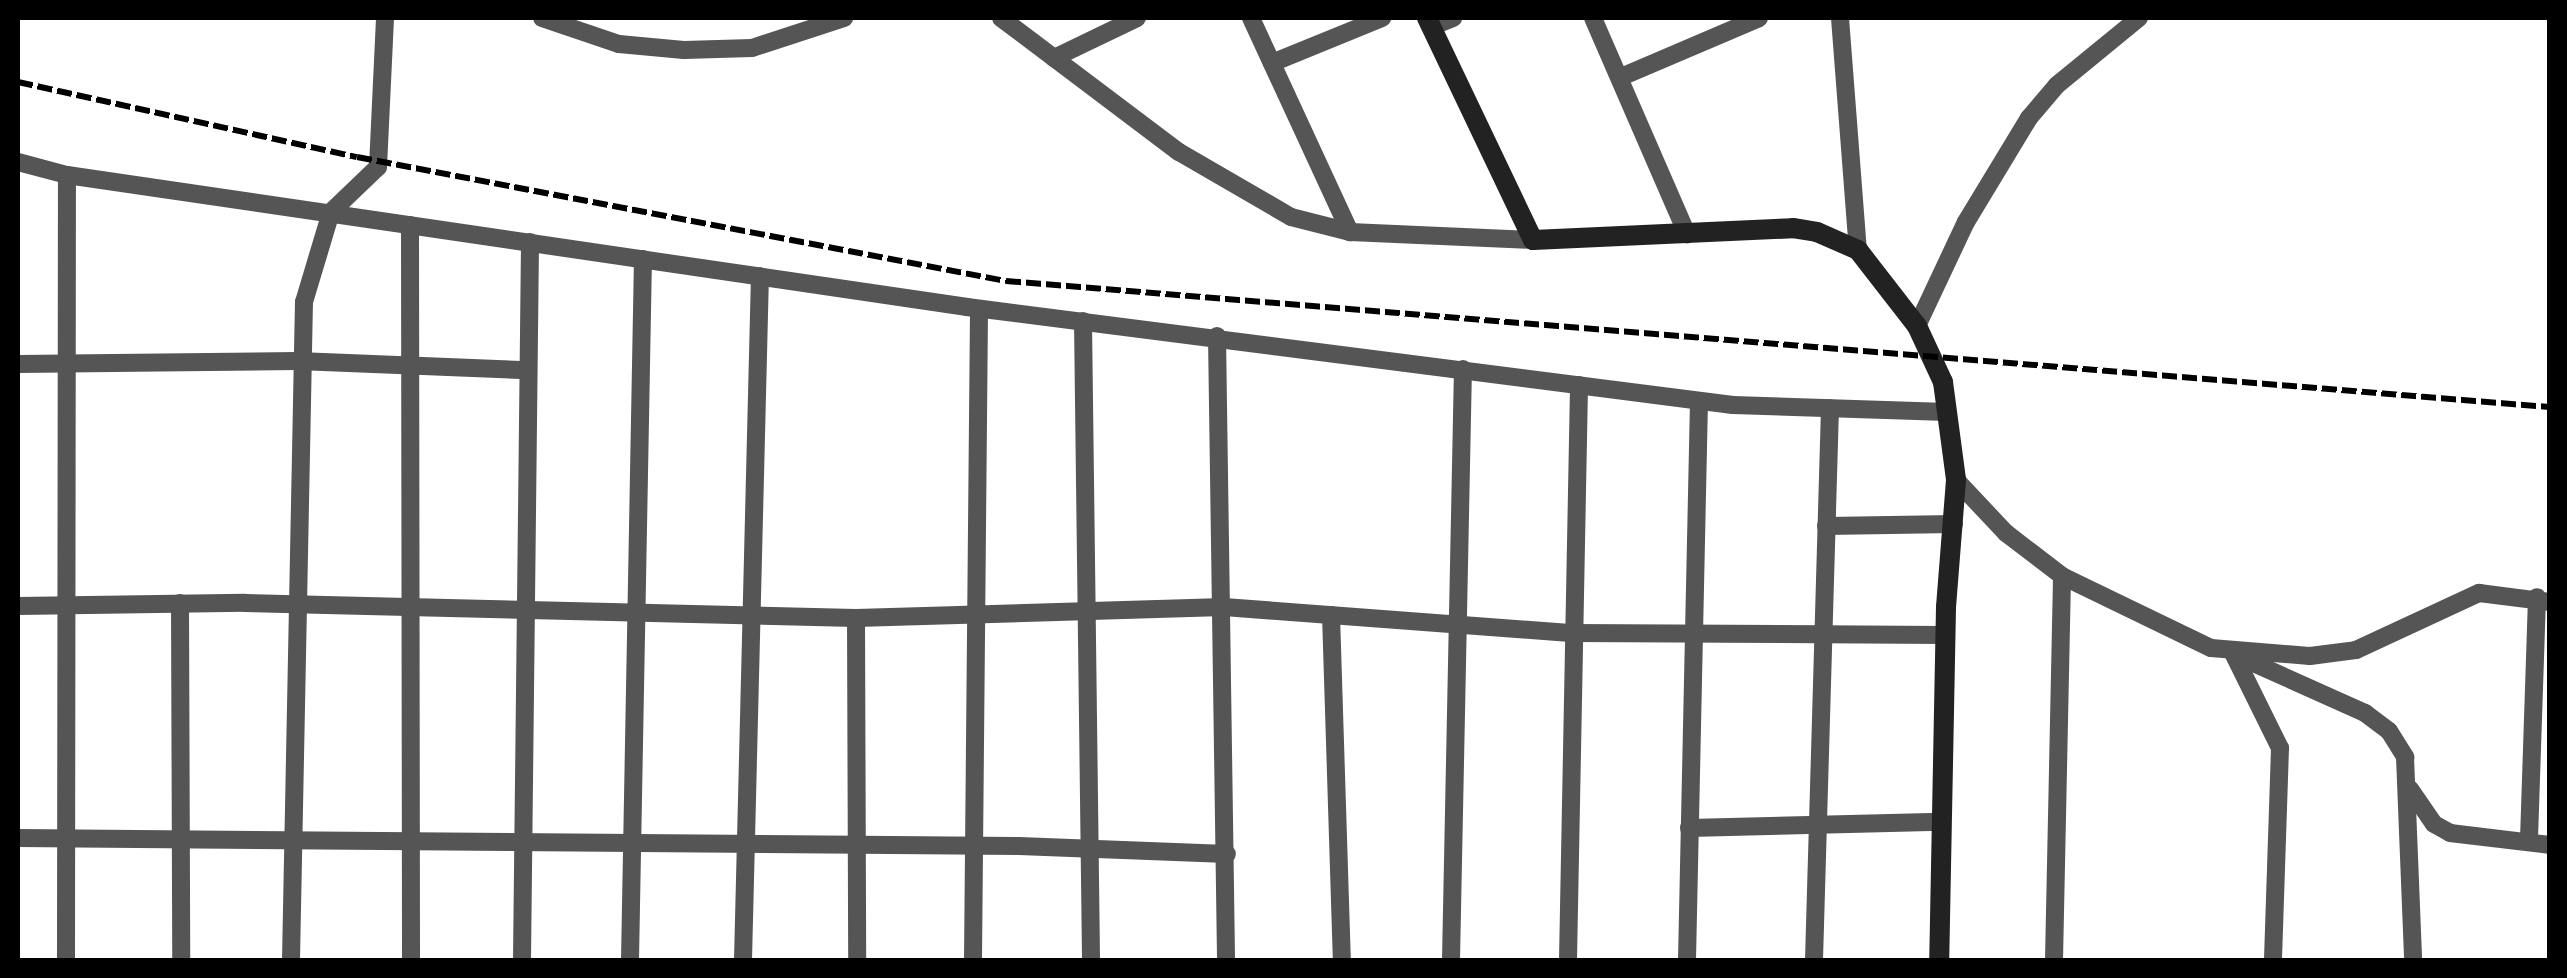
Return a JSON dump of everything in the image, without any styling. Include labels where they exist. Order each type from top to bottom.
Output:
[{"type":"street","points":[[291,960],[298,361],[304,302],[331,212],[378,166],[386,18]]},
{"type":"street","points":[[542,18],[618,44],[684,50],[752,48],[844,18]]},
{"type":"street","points":[[1000,18],[1230,186],[1291,217],[1350,232],[1533,240],[1793,228],[1858,250]]},
{"type":"street","points":[[1054,58],[1117,22],[1136,18]]},
{"type":"street","points":[[1251,18],[1350,232]]},
{"type":"street","points":[[1272,63],[1382,18]]},
{"type":"street","points":[[1453,18],[1429,22],[1533,240]]},
{"type":"street","points":[[1593,18],[1687,234]]},
{"type":"street","points":[[1620,77],[1724,24],[1759,18]]},
{"type":"street","points":[[1840,18],[1858,250],[1917,326],[1943,382],[1956,480],[1946,635],[1938,960]]},
{"type":"street","points":[[1917,326],[1966,222],[2029,118],[2057,85],[2139,18]]},
{"type":"street","points":[[18,162],[67,175],[979,309],[1218,336],[1698,401],[1947,412]]},
{"type":"street","points":[[66,960],[70,361],[67,175]]},
{"type":"street","points":[[410,225],[415,363],[412,960]]},
{"type":"street","points":[[522,960],[530,613],[530,242]]},
{"type":"street","points":[[630,960],[643,259]]},
{"type":"street","points":[[743,960],[747,617],[760,276]]},
{"type":"street","points":[[973,960],[979,309]]},
{"type":"street","points":[[1083,321],[1094,848],[1091,960]]},
{"type":"street","points":[[1218,336],[1229,958]]},
{"type":"street","points":[[18,364],[298,361],[527,370]]},
{"type":"street","points":[[1451,960],[1454,628],[1464,369]]},
{"type":"street","points":[[1568,960],[1570,633],[1578,385]]},
{"type":"street","points":[[1686,960],[1698,401]]},
{"type":"street","points":[[1814,960],[1830,408]]},
{"type":"street","points":[[1956,480],[2006,533],[2062,576],[2211,648],[2325,693],[2389,730],[2405,758],[2409,789],[2413,960]]},
{"type":"street","points":[[1826,526],[1954,524]]},
{"type":"street","points":[[2054,960],[2062,576]]},
{"type":"street","points":[[2211,648],[2310,656],[2356,650],[2479,594],[2543,599],[2541,763],[2529,839]]},
{"type":"street","points":[[180,603],[181,960]]},
{"type":"street","points":[[18,606],[294,604],[530,613],[856,618],[1224,607],[1454,628],[1693,638],[1946,635]]},
{"type":"street","points":[[1331,615],[1342,960]]},
{"type":"street","points":[[856,618],[857,960]]},
{"type":"street","points":[[2234,655],[2280,748],[2273,960]]},
{"type":"street","points":[[2409,789],[2434,824],[2450,833],[2529,839],[2550,845]]},
{"type":"street","points":[[1689,828],[1942,822]]},
{"type":"street","points":[[18,838],[1094,848],[1227,854]]},
{"type":"railway","points":[[18,82],[357,157],[1006,281],[2550,407]]}]
